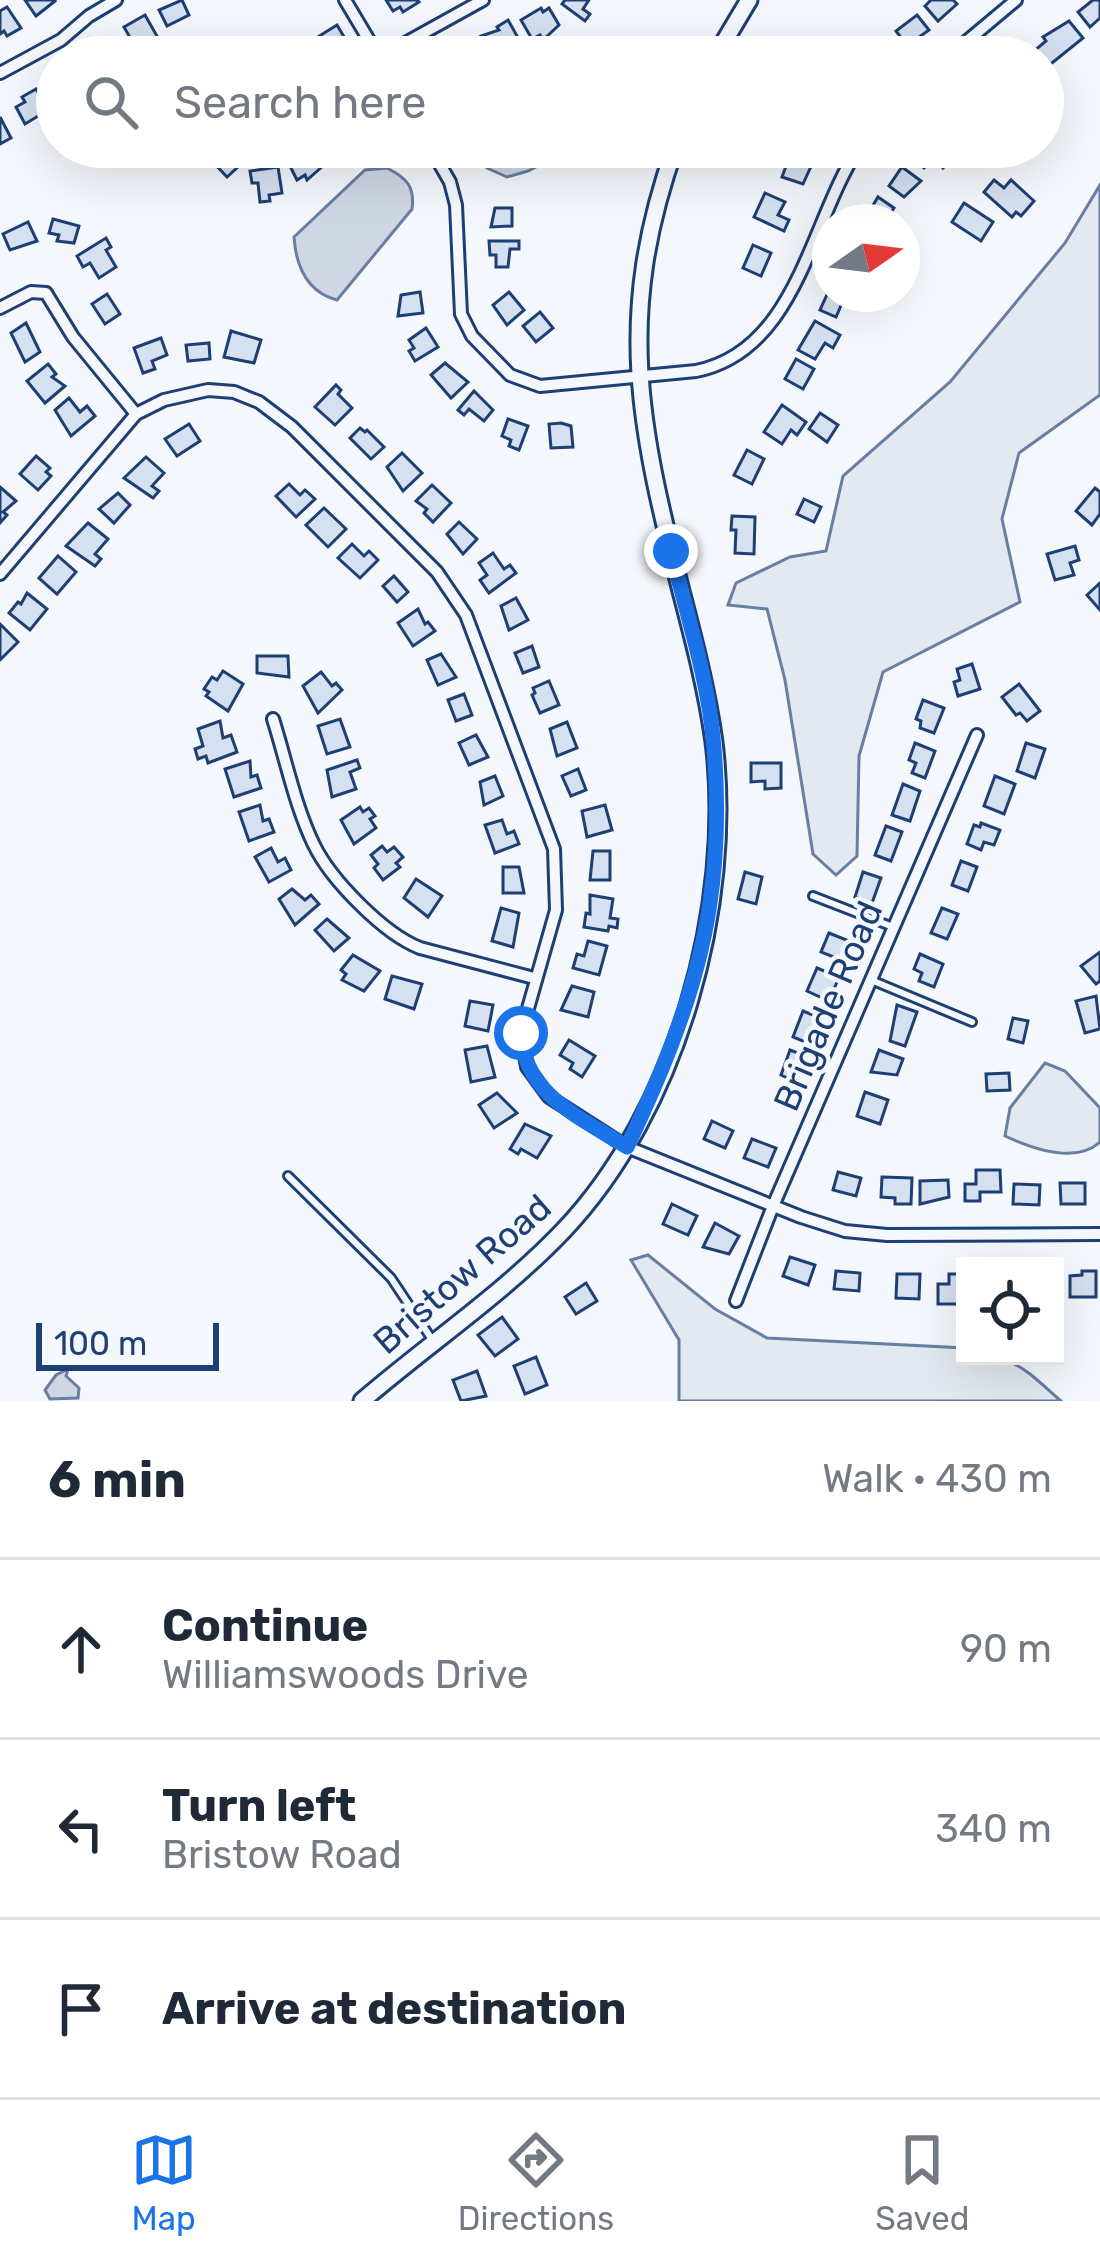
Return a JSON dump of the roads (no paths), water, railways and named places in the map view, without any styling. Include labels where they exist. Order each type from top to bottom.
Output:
[{"type":"main road","points":[[728,36],[749,0]]},
{"type":"main road","name":"Bristow Road","points":[[362,1401],[567,1227],[627,1147],[688,1004],[713,893],[717,835],[714,745],[702,676],[655,488],[638,376],[640,295],[669,168]]},
{"type":"street","points":[[66,36],[116,0]]},
{"type":"street","points":[[346,0],[367,36]]},
{"type":"street","points":[[417,36],[483,0]]},
{"type":"street","points":[[973,36],[1016,0]]},
{"type":"street","points":[[0,74],[36,54]]},
{"type":"street","points":[[442,168],[456,205],[461,314],[482,347],[516,380],[540,386],[710,368],[761,338],[778,316],[849,168]]},
{"type":"street","points":[[0,308],[31,292],[46,293],[73,337],[136,414]]},
{"type":"street","points":[[0,574],[136,414],[179,395],[208,390],[234,392],[259,402],[292,427],[437,572],[475,634],[554,849],[556,910],[521,1033],[522,1052],[535,1082],[549,1097],[627,1147],[845,1231],[1100,1234]]},
{"type":"street","points":[[273,719],[312,841],[377,922],[420,948],[534,978]]},
{"type":"street","name":"Brigade Road","points":[[736,1300],[977,735]]},
{"type":"lane","points":[[813,896],[893,927]]},
{"type":"lane","points":[[871,980],[972,1022]]},
{"type":"lane","points":[[288,1176],[391,1278],[433,1341]]}]
